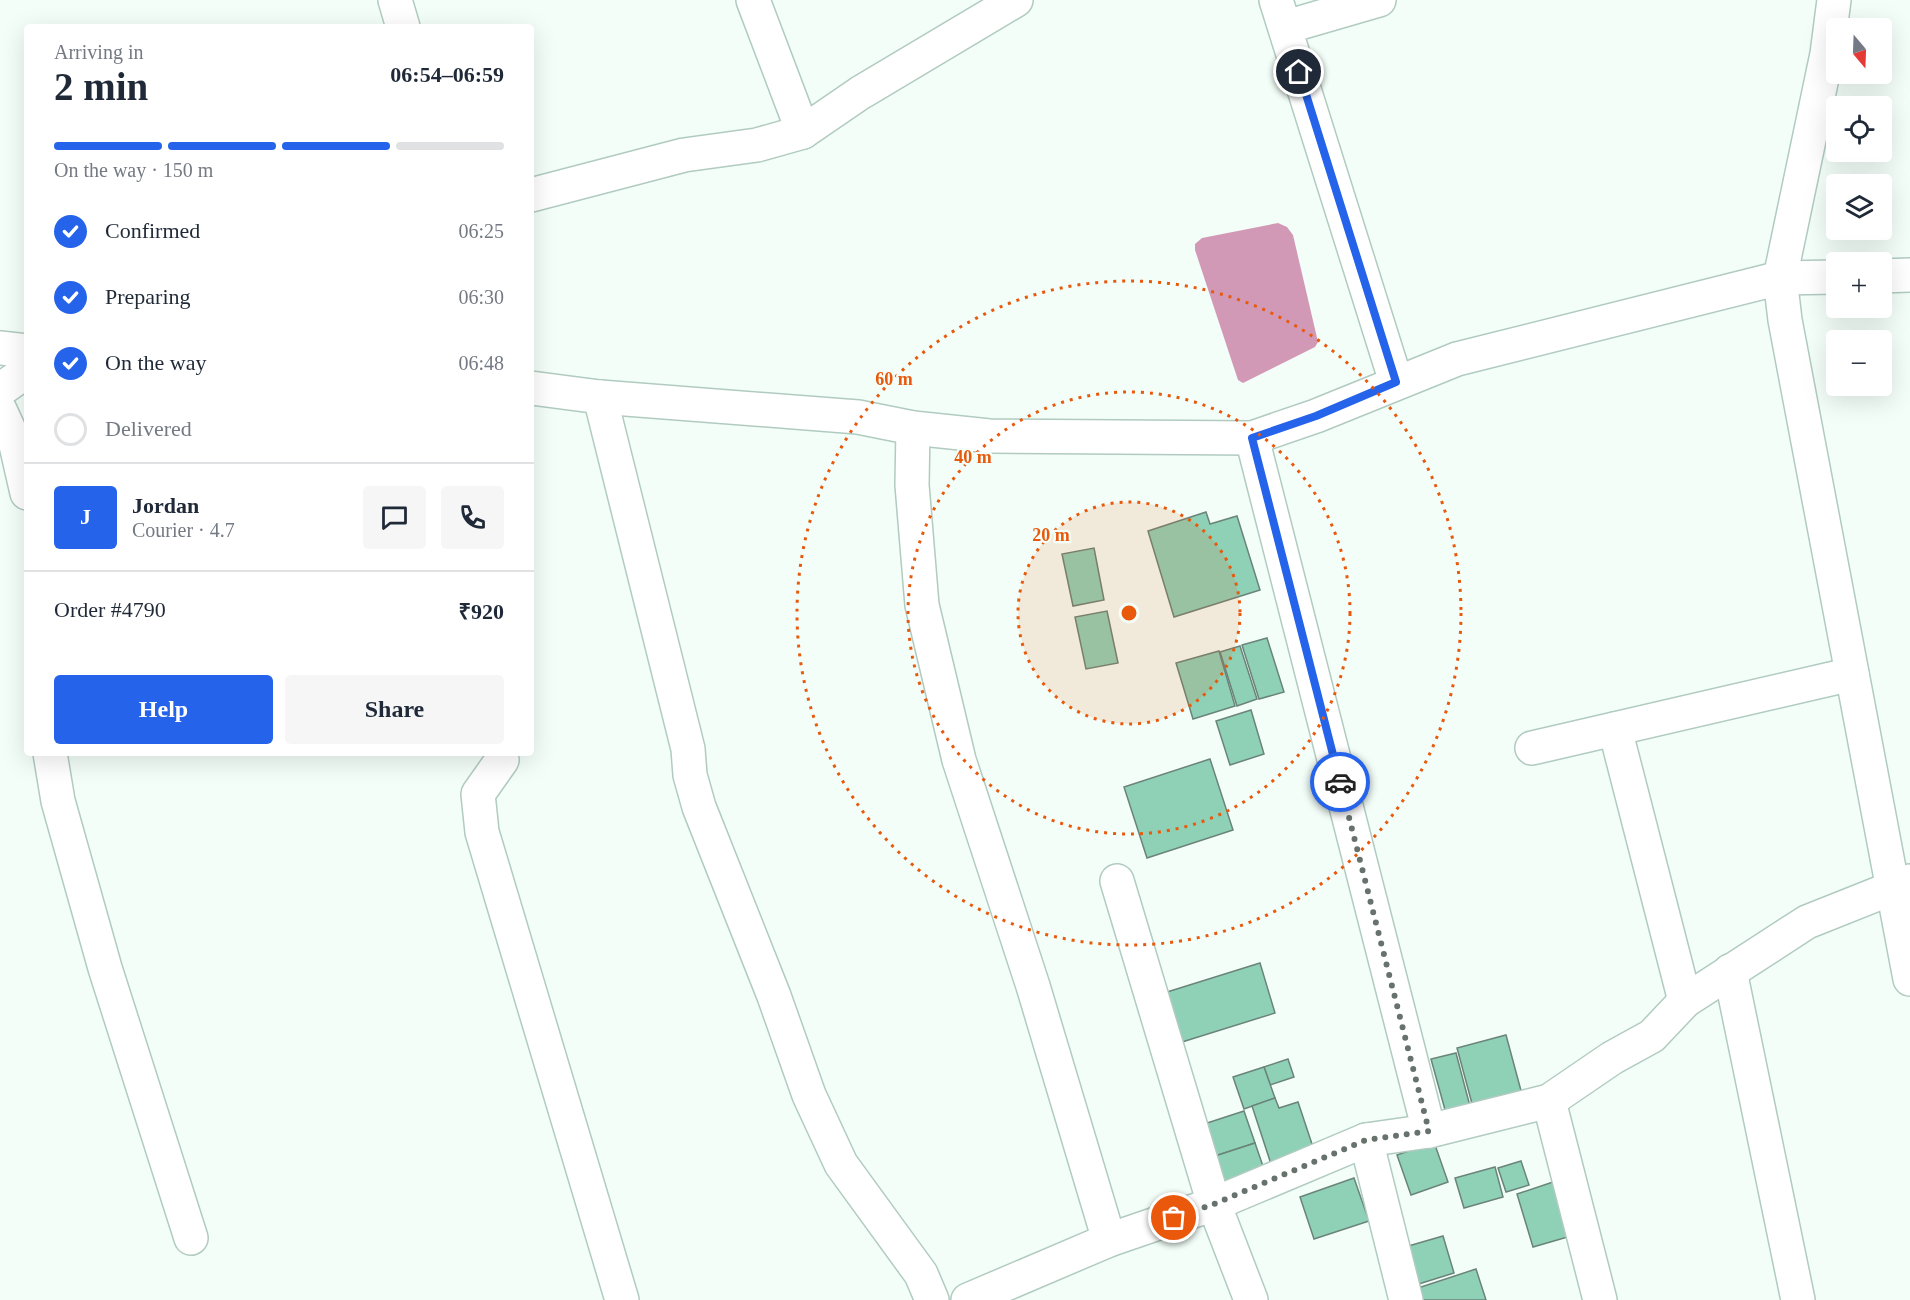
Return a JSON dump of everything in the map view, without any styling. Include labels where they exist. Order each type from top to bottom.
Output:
[{"type":"street","points":[[394,0],[402,24]]},
{"type":"street","points":[[753,0],[803,132]]},
{"type":"street","points":[[534,194],[684,155],[757,145],[803,132],[869,87],[1016,0]]},
{"type":"street","points":[[1379,0],[1281,14],[1396,382]]},
{"type":"street","points":[[1834,0],[1827,54],[1780,278],[1785,320],[1852,674],[1901,884],[1910,978]]},
{"type":"street","points":[[1892,276],[1910,275]]},
{"type":"street","points":[[534,388],[600,397],[858,417],[913,428],[989,435],[1252,438],[1316,416],[1457,359],[1780,278],[1826,277]]},
{"type":"street","points":[[0,390],[13,349]]},
{"type":"street","points":[[600,397],[688,749],[690,775],[699,807],[774,996],[808,1095],[841,1164],[921,1274],[932,1300]]},
{"type":"street","points":[[0,410],[16,445],[24,480]]},
{"type":"street","points":[[913,428],[912,485],[922,605],[956,749],[1033,986],[1109,1240]]},
{"type":"street","points":[[1252,438],[1429,1131]]},
{"type":"street","points":[[1532,748],[1852,674]]},
{"type":"street","points":[[1615,729],[1684,1001]]},
{"type":"street","points":[[50,756],[58,801],[102,957],[191,1238]]},
{"type":"street","points":[[501,756],[502,760],[478,794],[482,832],[622,1300]]},
{"type":"street","points":[[1117,881],[1214,1204],[1251,1300]]},
{"type":"street","points":[[968,1300],[1109,1240],[1214,1204],[1366,1140],[1429,1131],[1549,1101],[1612,1058],[1652,1036],[1684,1001],[1806,922],[1901,884]]},
{"type":"street","points":[[1730,971],[1798,1300]]},
{"type":"street","points":[[1549,1101],[1600,1300]]},
{"type":"street","points":[[1366,1140],[1406,1300]]},
{"type":"shaded area","points":[[1278,223],[1287,227],[1293,235],[1318,342],[1315,347],[1243,383],[1238,380],[1195,250],[1195,244],[1202,238]]},
{"type":"building","points":[[1206,512],[1210,524],[1237,516],[1260,590],[1174,617],[1148,531]]},
{"type":"building","points":[[1094,548],[1104,600],[1073,606],[1062,554]]},
{"type":"building","points":[[1107,611],[1118,663],[1086,669],[1075,617]]},
{"type":"building","points":[[1267,638],[1284,692],[1259,699],[1242,645]]},
{"type":"building","points":[[1240,646],[1257,699],[1237,706],[1220,652]]},
{"type":"building","points":[[1219,651],[1235,706],[1193,719],[1176,663]]},
{"type":"building","points":[[1251,710],[1264,754],[1230,765],[1216,721]]},
{"type":"building","points":[[1210,759],[1233,830],[1147,858],[1124,787]]},
{"type":"building","points":[[1260,963],[1275,1013],[1182,1042],[1167,992]]},
{"type":"building","points":[[1506,1035],[1523,1098],[1474,1111],[1457,1048]]},
{"type":"building","points":[[1456,1053],[1471,1110],[1447,1117],[1431,1059]]},
{"type":"building","points":[[1288,1059],[1294,1077],[1270,1085],[1264,1067]]},
{"type":"building","points":[[1264,1067],[1275,1098],[1244,1109],[1233,1077]]},
{"type":"building","points":[[1275,1098],[1279,1108],[1298,1102],[1315,1153],[1272,1167],[1252,1106]]},
{"type":"building","points":[[1244,1111],[1255,1143],[1212,1157],[1201,1125]]},
{"type":"building","points":[[1434,1142],[1448,1182],[1411,1195],[1397,1155]]},
{"type":"building","points":[[1255,1143],[1266,1175],[1223,1189],[1212,1157]]},
{"type":"building","points":[[1521,1161],[1529,1185],[1506,1192],[1498,1168]]},
{"type":"building","points":[[1495,1167],[1503,1197],[1464,1208],[1455,1178]]},
{"type":"building","points":[[1354,1178],[1369,1221],[1314,1239],[1300,1197]]},
{"type":"building","points":[[1553,1182],[1571,1236],[1533,1247],[1517,1194]]},
{"type":"building","points":[[1443,1236],[1454,1273],[1409,1287],[1398,1249]]},
{"type":"building","points":[[1476,1269],[1486,1300],[1421,1300],[1418,1288]]},
{"type":"way so far","points":[[1174,1218],[1214,1204],[1366,1140],[1429,1131],[1340,782]]},
{"type":"route","points":[[1299,72],[1396,382],[1316,416],[1252,438],[1340,782]]}]
